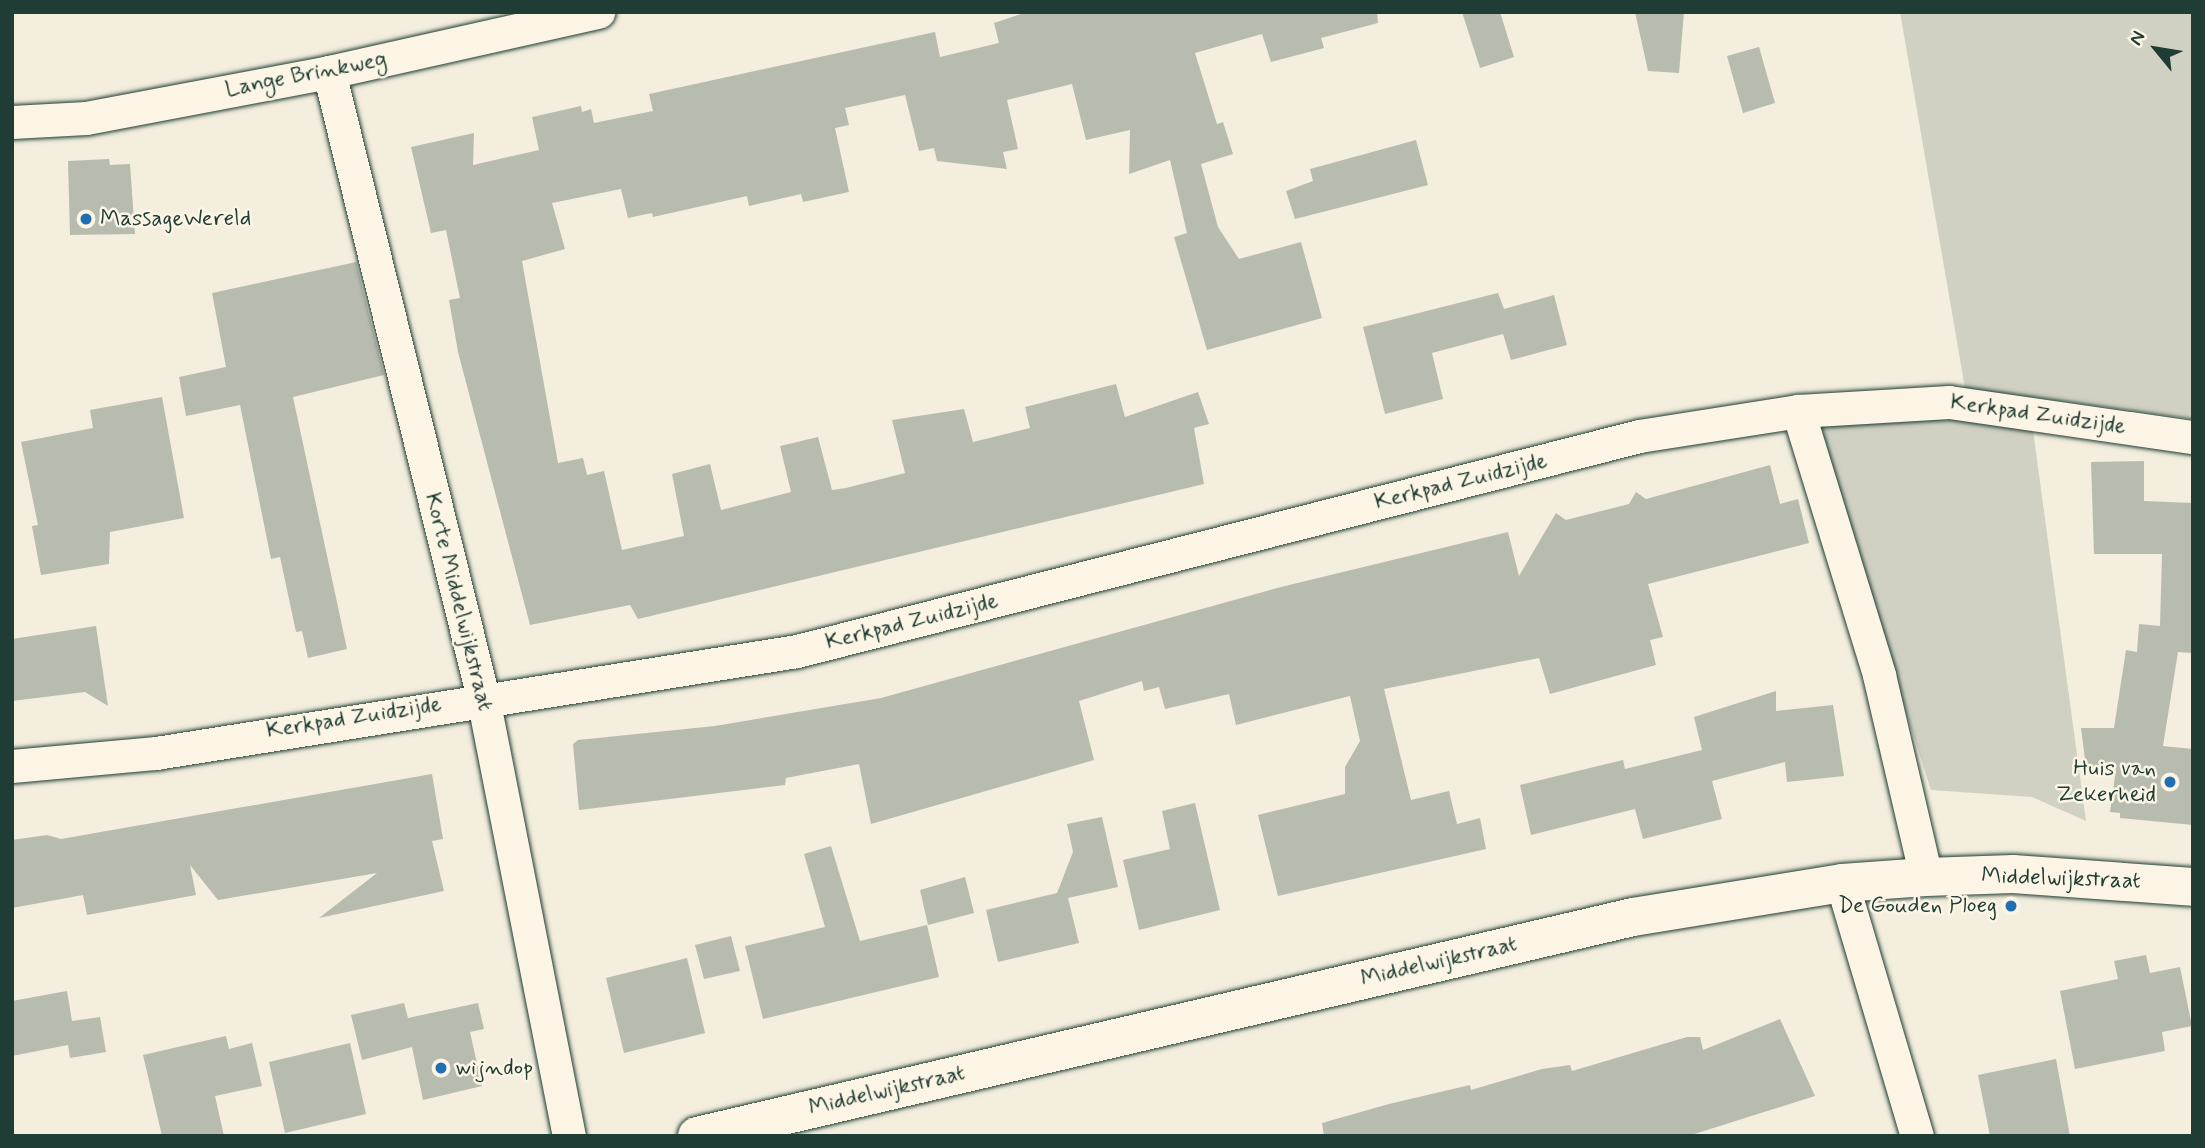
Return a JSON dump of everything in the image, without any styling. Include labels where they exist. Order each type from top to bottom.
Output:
[{"type":"main road","name":"Middelwijkstraat","points":[[697,1136],[1633,917],[1842,883],[1926,877],[2088,877],[2193,887]]},
{"type":"street","name":"Lange Brinkweg","points":[[12,122],[86,118],[329,72],[598,12]]},
{"type":"street","name":"Korte Middelwijkstraat","points":[[329,72],[483,698],[569,1136]]},
{"type":"street","name":"Kerkpad Zuidzijde","points":[[12,766],[156,753],[483,698],[797,651],[1639,436],[1798,411],[1950,401],[2193,437]]},
{"type":"street","points":[[1798,411],[1879,675],[1926,877]]},
{"type":"street","points":[[1842,883],[1917,1136]]},
{"type":"shaded area","points":[[1900,12],[2193,12],[2193,419],[1965,388]]},
{"type":"shaded area","points":[[1944,413],[2032,423],[2086,821],[2032,797],[1931,790],[1822,451],[1821,419]]},
{"type":"building","points":[[1027,12],[1377,12],[1378,23],[1321,38],[1324,48],[1271,62],[1262,34],[1195,53],[1217,124],[1223,122],[1233,154],[1201,164],[1218,227],[1239,259],[1301,242],[1322,318],[1207,350],[1174,237],[1187,233],[1170,160],[1129,174],[1130,130],[1086,140],[1072,84],[1007,100],[1018,149],[1003,152],[1007,169],[937,161],[934,148],[919,151],[905,95],[845,108],[849,125],[835,128],[849,192],[803,202],[801,194],[749,206],[747,196],[653,217],[652,213],[628,218],[621,189],[552,203],[565,249],[522,261],[558,463],[583,458],[587,475],[604,471],[622,550],[684,536],[672,474],[710,464],[721,510],[791,492],[780,446],[818,437],[832,490],[846,488],[905,473],[892,420],[964,409],[973,442],[1030,428],[1025,407],[1116,384],[1125,417],[1198,392],[1209,424],[1194,428],[1204,484],[638,619],[630,605],[530,625],[458,352],[449,300],[460,298],[446,230],[431,233],[411,147],[474,133],[473,165],[539,150],[532,117],[581,106],[582,112],[591,109],[594,123],[653,111],[649,94],[935,32],[940,57],[999,43],[994,23]]},
{"type":"building","points":[[1462,12],[1500,12],[1514,57],[1480,68]]},
{"type":"building","points":[[1635,12],[1684,12],[1679,73],[1648,71]]},
{"type":"building","points":[[1759,47],[1775,103],[1743,113],[1727,56]]},
{"type":"building","points":[[1416,140],[1428,185],[1295,219],[1286,191],[1313,181],[1310,169]]},
{"type":"building","points":[[109,159],[110,165],[130,164],[135,234],[70,235],[68,161]]},
{"type":"building","points":[[356,262],[384,375],[293,397],[347,649],[308,658],[302,631],[296,632],[280,557],[271,559],[240,405],[186,416],[179,377],[226,367],[212,293]]},
{"type":"building","points":[[1498,293],[1504,309],[1554,295],[1567,345],[1511,360],[1503,334],[1432,353],[1443,399],[1385,414],[1363,327]]},
{"type":"building","points":[[162,397],[184,518],[110,532],[109,564],[41,575],[32,526],[38,525],[21,442],[93,428],[90,410]]},
{"type":"building","points":[[2144,461],[2144,501],[2193,503],[2193,653],[2178,652],[2163,746],[2193,749],[2193,825],[2120,818],[2120,813],[2110,812],[2116,769],[2086,767],[2081,728],[2114,728],[2126,650],[2137,652],[2139,624],[2160,626],[2162,554],[2094,554],[2091,462]]},
{"type":"building","points":[[1770,465],[1780,504],[1798,499],[1809,543],[1648,584],[1663,637],[1650,640],[1656,665],[1550,694],[1539,658],[1384,689],[1411,800],[1449,791],[1457,824],[1480,818],[1486,849],[1278,896],[1258,815],[1345,794],[1345,767],[1360,741],[1350,696],[1236,725],[1229,694],[1165,709],[1159,687],[1144,691],[1142,681],[1079,701],[1094,760],[871,824],[859,764],[786,778],[785,785],[579,810],[573,744],[578,740],[715,726],[881,698],[1281,587],[1508,532],[1519,576],[1556,513],[1566,520],[1629,504],[1636,492],[1646,499]]},
{"type":"building","points":[[96,626],[108,706],[85,692],[12,701],[12,639]]},
{"type":"building","points":[[1776,691],[1776,711],[1833,705],[1844,776],[1787,782],[1785,762],[1712,781],[1722,819],[1643,839],[1635,809],[1531,835],[1520,785],[1623,760],[1625,769],[1702,750],[1694,717]]},
{"type":"building","points":[[432,774],[443,839],[432,841],[444,891],[319,918],[377,873],[218,900],[190,865],[196,895],[87,915],[83,895],[12,908],[12,840],[47,835],[61,839]]},
{"type":"building","points":[[1195,803],[1220,910],[1139,930],[1123,860],[1170,849],[1162,811]]},
{"type":"building","points":[[1102,817],[1118,887],[1068,898],[1079,943],[998,962],[986,910],[1057,893],[1073,852],[1067,824]]},
{"type":"building","points":[[831,846],[860,941],[927,925],[939,977],[763,1019],[745,946],[825,927],[804,854]]},
{"type":"building","points":[[965,877],[974,913],[928,925],[920,890]]},
{"type":"building","points":[[731,936],[740,971],[704,979],[695,945]]},
{"type":"building","points":[[2146,955],[2150,973],[2180,967],[2192,1026],[2162,1032],[2165,1051],[2075,1069],[2060,991],[2118,979],[2114,961]]},
{"type":"building","points":[[687,958],[705,1033],[624,1053],[606,978]]},
{"type":"building","points":[[67,991],[72,1021],[100,1017],[106,1052],[70,1058],[68,1045],[12,1056],[12,1001]]},
{"type":"building","points":[[404,1003],[408,1018],[478,1003],[484,1029],[470,1032],[482,1086],[423,1100],[412,1047],[362,1060],[351,1015]]},
{"type":"building","points":[[1780,1019],[1815,1096],[1688,1136],[1324,1136],[1322,1123],[1389,1104],[1470,1085],[1471,1090],[1542,1069],[1570,1065],[1572,1071],[1687,1037],[1700,1037],[1703,1050]]},
{"type":"building","points":[[226,1036],[229,1049],[252,1043],[262,1086],[215,1096],[224,1136],[162,1136],[143,1055]]},
{"type":"building","points":[[350,1043],[366,1114],[285,1133],[269,1062]]},
{"type":"building","points":[[2056,1059],[2070,1136],[1990,1136],[1978,1075]]},
{"type":"place","name":"MassageWereld","points":[[86,219]]},
{"type":"place","name":"Huis van Zekerheid","points":[[2170,782]]},
{"type":"place","name":"De Gouden Ploeg","points":[[2011,906]]},
{"type":"place","name":"wijndop","points":[[441,1068]]}]
